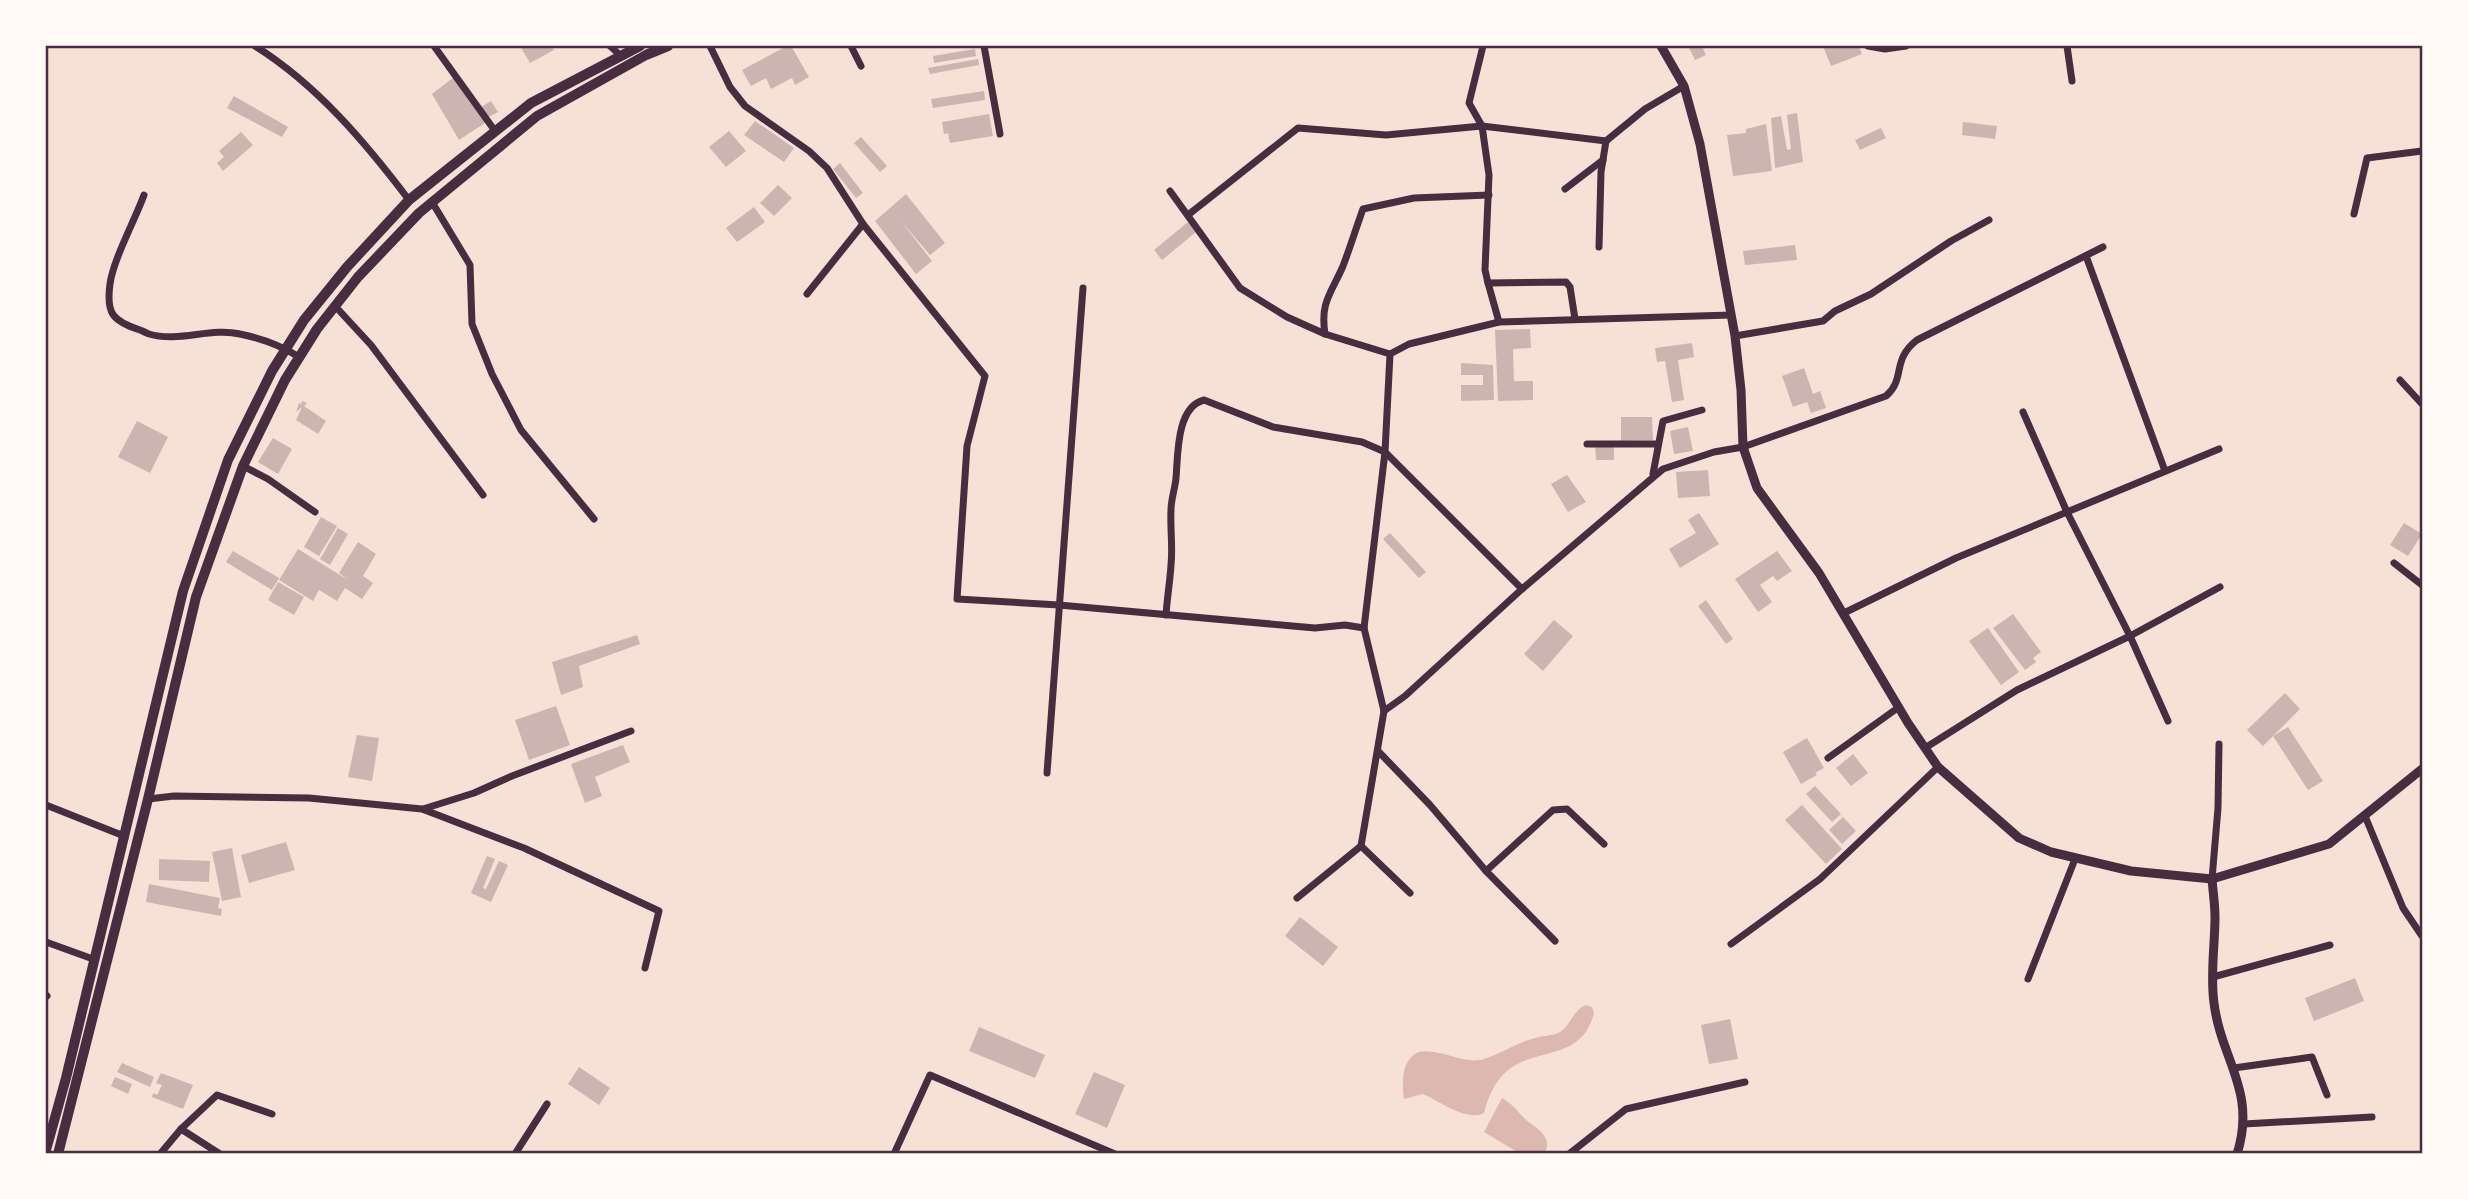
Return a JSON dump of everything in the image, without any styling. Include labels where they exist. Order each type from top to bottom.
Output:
[{"type":"main road","points":[[46,1150],[66,1078],[183,591],[228,460],[272,371],[304,320],[347,267],[409,200],[531,103],[640,46]]},
{"type":"main road","points":[[58,1153],[196,597],[243,466],[285,380],[299,356],[358,277],[419,213],[537,116],[646,55],[668,46]]},
{"type":"street","points":[[255,46],[284,66],[345,121],[409,200]]},
{"type":"street","points":[[435,46],[495,131]]},
{"type":"street","points":[[610,46],[621,56]]},
{"type":"street","points":[[710,46],[730,87],[745,106],[819,159],[838,182],[863,224],[985,376],[967,446],[957,599],[1059,605],[1315,628],[1345,625],[1363,628]]},
{"type":"street","points":[[851,46],[861,66]]},
{"type":"street","points":[[984,46],[1000,134]]},
{"type":"street","points":[[1483,46],[1469,103],[1482,126],[1489,175],[1485,270],[1499,322]]},
{"type":"street","points":[[1661,46],[1684,86],[1708,182],[1735,336],[1741,390],[1743,447],[1760,495],[1819,573],[1938,767],[2019,838],[2075,859],[2131,871],[2212,879],[2329,844],[2423,769]]},
{"type":"street","points":[[1868,46],[1885,49],[1906,46]]},
{"type":"street","points":[[2067,46],[2072,81]]},
{"type":"street","points":[[1599,247],[1605,141],[1645,109],[1684,86]]},
{"type":"street","points":[[1188,215],[1298,128],[1386,135],[1482,126],[1605,141]]},
{"type":"street","points":[[2354,214],[2367,158],[2423,151]]},
{"type":"street","points":[[1565,189],[1603,160]]},
{"type":"street","points":[[1170,191],[1232,281],[1240,288],[1287,317],[1325,334],[1390,354],[1409,344],[1499,322],[1731,315]]},
{"type":"street","points":[[144,195],[110,281],[108,304],[113,317],[149,334],[169,336],[212,332],[239,333],[299,356]]},
{"type":"street","points":[[1325,334],[1322,316],[1325,299],[1342,268],[1363,209],[1414,198],[1489,195]]},
{"type":"street","points":[[432,202],[470,265],[472,324],[492,374],[521,430],[594,519]]},
{"type":"street","points":[[1735,336],[1823,321],[1835,311],[1871,293],[1951,241],[1989,220]]},
{"type":"street","points":[[807,294],[863,224]]},
{"type":"street","points":[[1384,710],[1405,696],[1653,474],[1663,468],[1714,452],[1743,447],[1886,396],[1896,386],[1902,355],[1917,340],[2103,247]]},
{"type":"street","points":[[2087,256],[2165,471]]},
{"type":"street","points":[[1488,284],[1566,282],[1570,287],[1575,319]]},
{"type":"street","points":[[1047,773],[1083,288]]},
{"type":"street","points":[[335,306],[371,345],[483,495]]},
{"type":"street","points":[[1297,898],[1361,846],[1378,751],[1384,710],[1363,628],[1385,452],[1390,354]]},
{"type":"street","points":[[2400,380],[2423,404]]},
{"type":"street","points":[[1166,615],[1171,566],[1172,496],[1183,424],[1187,414],[1199,401],[1204,400],[1273,427],[1362,442],[1385,452],[1522,589]]},
{"type":"street","points":[[1653,474],[1663,421],[1702,410]]},
{"type":"street","points":[[2023,412],[2067,512],[2130,636],[2168,721]]},
{"type":"street","points":[[1587,444],[1658,444]]},
{"type":"street","points":[[1844,613],[1956,558],[2218,449]]},
{"type":"street","points":[[243,466],[268,479],[315,512]]},
{"type":"street","points":[[2394,563],[2423,585]]},
{"type":"street","points":[[1925,747],[2017,690],[2130,636],[2220,587]]},
{"type":"street","points":[[1828,758],[1899,707]]},
{"type":"street","points":[[422,809],[474,793],[631,731]]},
{"type":"street","points":[[2219,744],[2218,808],[2212,879],[2215,915],[2213,978],[2217,1016],[2244,1106],[2244,1124],[2237,1153]]},
{"type":"street","points":[[1378,751],[1430,805],[1486,871],[1555,940]]},
{"type":"street","points":[[1731,944],[1819,878],[1938,767]]},
{"type":"street","points":[[148,799],[174,796],[309,798],[422,809],[524,848],[659,911],[645,968]]},
{"type":"street","points":[[46,805],[124,836]]},
{"type":"street","points":[[1486,871],[1553,810],[1567,809],[1604,844]]},
{"type":"street","points":[[2365,816],[2403,908],[2423,936]]},
{"type":"street","points":[[1361,846],[1410,893]]},
{"type":"street","points":[[2028,979],[2075,859]]},
{"type":"street","points":[[46,942],[93,959]]},
{"type":"street","points":[[2213,978],[2330,945]]},
{"type":"street","points":[[2234,1068],[2312,1057],[2327,1096]]},
{"type":"street","points":[[894,1153],[930,1075],[1115,1153]]},
{"type":"street","points":[[1569,1153],[1626,1109],[1745,1082]]},
{"type":"street","points":[[160,1153],[181,1129],[218,1095],[272,1114]]},
{"type":"street","points":[[515,1153],[547,1104]]},
{"type":"street","points":[[2244,1124],[2372,1117]]},
{"type":"street","points":[[181,1129],[220,1153]]},
{"type":"shaded area","points":[[1586,1005],[1592,1007],[1594,1013],[1588,1029],[1579,1039],[1568,1047],[1530,1059],[1507,1071],[1492,1090],[1484,1113],[1461,1113],[1423,1094],[1404,1099],[1405,1069],[1415,1054],[1430,1052],[1467,1060],[1484,1059],[1525,1041],[1560,1032],[1578,1010]]},
{"type":"shaded area","points":[[1502,1098],[1545,1136],[1545,1152],[1519,1153],[1484,1132]]},
{"type":"building","points":[[520,46],[551,46],[554,50],[530,63]]},
{"type":"building","points":[[781,46],[791,46],[809,77],[795,85],[792,78],[771,89],[766,78],[751,86],[742,70],[783,48]]},
{"type":"building","points":[[1688,46],[1702,46],[1706,55],[1695,60]]},
{"type":"building","points":[[1823,46],[1859,46],[1862,54],[1831,66]]},
{"type":"building","points":[[975,49],[976,56],[934,63],[933,56]]},
{"type":"building","points":[[978,59],[979,65],[930,74],[928,68]]},
{"type":"building","points":[[454,77],[485,123],[459,140],[432,94]]},
{"type":"building","points":[[984,91],[985,100],[933,108],[931,99]]},
{"type":"building","points":[[234,96],[288,127],[282,137],[227,108]]},
{"type":"building","points":[[491,101],[498,112],[487,118],[481,107]]},
{"type":"building","points":[[1797,113],[1803,162],[1775,168],[1771,118],[1781,116],[1787,150],[1791,149],[1787,115]]},
{"type":"building","points":[[989,114],[993,136],[950,143],[948,133],[944,134],[942,122]]},
{"type":"building","points":[[755,121],[794,148],[784,162],[744,135]]},
{"type":"building","points":[[1963,122],[1997,126],[1995,139],[1962,135]]},
{"type":"building","points":[[1766,124],[1772,171],[1733,176],[1727,135],[1746,133],[1746,129]]},
{"type":"building","points":[[1881,128],[1886,138],[1860,150],[1855,140]]},
{"type":"building","points":[[729,131],[746,151],[726,167],[709,147]]},
{"type":"building","points":[[241,132],[253,145],[223,171],[217,163],[224,157],[219,151]]},
{"type":"building","points":[[861,137],[887,166],[880,172],[854,143]]},
{"type":"building","points":[[840,163],[863,193],[856,198],[833,169]]},
{"type":"building","points":[[778,185],[792,198],[774,216],[760,203]]},
{"type":"building","points":[[906,194],[945,243],[930,255],[900,220],[932,261],[916,274],[875,221]]},
{"type":"building","points":[[754,207],[765,222],[737,242],[726,228]]},
{"type":"building","points":[[1188,222],[1196,232],[1162,260],[1154,250]]},
{"type":"building","points":[[1795,245],[1797,260],[1745,265],[1743,251]]},
{"type":"building","points":[[1530,329],[1531,348],[1513,349],[1514,381],[1533,381],[1533,400],[1498,401],[1495,330]]},
{"type":"building","points":[[1692,343],[1694,357],[1678,360],[1684,400],[1672,402],[1665,361],[1657,362],[1655,348]]},
{"type":"building","points":[[1461,363],[1493,365],[1494,400],[1461,401],[1461,385],[1483,385],[1483,375],[1461,375]]},
{"type":"building","points":[[1804,368],[1813,394],[1820,391],[1826,408],[1811,413],[1807,402],[1793,407],[1782,376]]},
{"type":"building","points":[[302,401],[307,403],[304,406],[326,421],[318,434],[296,420],[302,407],[296,412]]},
{"type":"building","points":[[1621,417],[1652,417],[1653,440],[1621,441]]},
{"type":"building","points":[[137,421],[168,437],[150,473],[118,457]]},
{"type":"building","points":[[1688,427],[1693,451],[1674,454],[1670,431]]},
{"type":"building","points":[[273,438],[292,449],[278,474],[258,462]]},
{"type":"building","points":[[1595,446],[1614,447],[1614,460],[1596,460]]},
{"type":"building","points":[[1708,470],[1710,496],[1678,498],[1676,472]]},
{"type":"building","points":[[1567,475],[1586,502],[1568,512],[1551,484]]},
{"type":"building","points":[[1699,513],[1719,544],[1680,568],[1669,549],[1696,533],[1688,520]]},
{"type":"building","points":[[321,517],[337,526],[319,556],[304,547]]},
{"type":"building","points":[[2404,523],[2422,534],[2408,556],[2390,545]]},
{"type":"building","points":[[338,528],[348,534],[330,565],[320,559]]},
{"type":"building","points":[[1390,533],[1426,572],[1419,578],[1383,539]]},
{"type":"building","points":[[358,542],[376,554],[363,576],[373,583],[362,599],[345,588],[337,601],[319,590],[313,601],[279,580],[298,549],[348,580],[339,573]]},
{"type":"building","points":[[233,551],[279,578],[272,590],[226,562]]},
{"type":"building","points":[[1777,551],[1792,571],[1777,581],[1773,576],[1760,585],[1772,602],[1758,612],[1735,579]]},
{"type":"building","points":[[278,582],[304,597],[294,615],[268,600]]},
{"type":"building","points":[[1706,600],[1733,639],[1726,644],[1698,606]]},
{"type":"building","points":[[2013,614],[2041,652],[2033,658],[2036,662],[2025,670],[1993,628]]},
{"type":"building","points":[[1554,620],[1573,636],[1543,671],[1524,654]]},
{"type":"building","points":[[1988,628],[2019,672],[2001,685],[1969,641]]},
{"type":"building","points":[[637,635],[640,644],[579,666],[583,687],[561,695],[552,662]]},
{"type":"building","points":[[2285,693],[2300,709],[2263,746],[2247,730]]},
{"type":"building","points":[[556,706],[570,745],[529,760],[515,720]]},
{"type":"building","points":[[2288,727],[2323,781],[2308,790],[2273,736]]},
{"type":"building","points":[[357,735],[379,738],[372,781],[348,777]]},
{"type":"building","points":[[1807,738],[1824,768],[1801,784],[1783,752]]},
{"type":"building","points":[[623,745],[630,762],[595,777],[602,796],[585,803],[571,764]]},
{"type":"building","points":[[1853,754],[1868,773],[1851,786],[1836,768]]},
{"type":"building","points":[[1815,786],[1841,814],[1832,822],[1806,794]]},
{"type":"building","points":[[1802,805],[1842,849],[1826,864],[1785,820]]},
{"type":"building","points":[[1843,817],[1856,831],[1842,844],[1829,830]]},
{"type":"building","points":[[286,842],[295,870],[249,883],[241,855]]},
{"type":"building","points":[[232,848],[241,897],[222,901],[212,852]]},
{"type":"building","points":[[487,856],[495,859],[483,888],[486,889],[499,861],[508,865],[491,902],[471,893]]},
{"type":"building","points":[[159,859],[210,861],[209,882],[159,880]]},
{"type":"building","points":[[149,884],[220,898],[218,908],[222,909],[221,916],[146,902]]},
{"type":"building","points":[[1300,917],[1338,947],[1323,966],[1285,936]]},
{"type":"building","points":[[2355,978],[2364,1001],[2314,1021],[2305,998]]},
{"type":"building","points":[[1730,1019],[1738,1059],[1709,1064],[1701,1025]]},
{"type":"building","points":[[979,1027],[1045,1055],[1035,1078],[969,1051]]},
{"type":"building","points":[[122,1063],[154,1077],[150,1087],[117,1072]]},
{"type":"building","points":[[579,1067],[610,1088],[599,1105],[568,1084]]},
{"type":"building","points":[[1094,1072],[1125,1085],[1107,1128],[1075,1114]]},
{"type":"building","points":[[161,1073],[193,1085],[183,1109],[152,1097],[153,1093],[157,1095],[162,1085],[156,1083]]},
{"type":"building","points":[[115,1077],[132,1084],[128,1094],[111,1086]]}]
